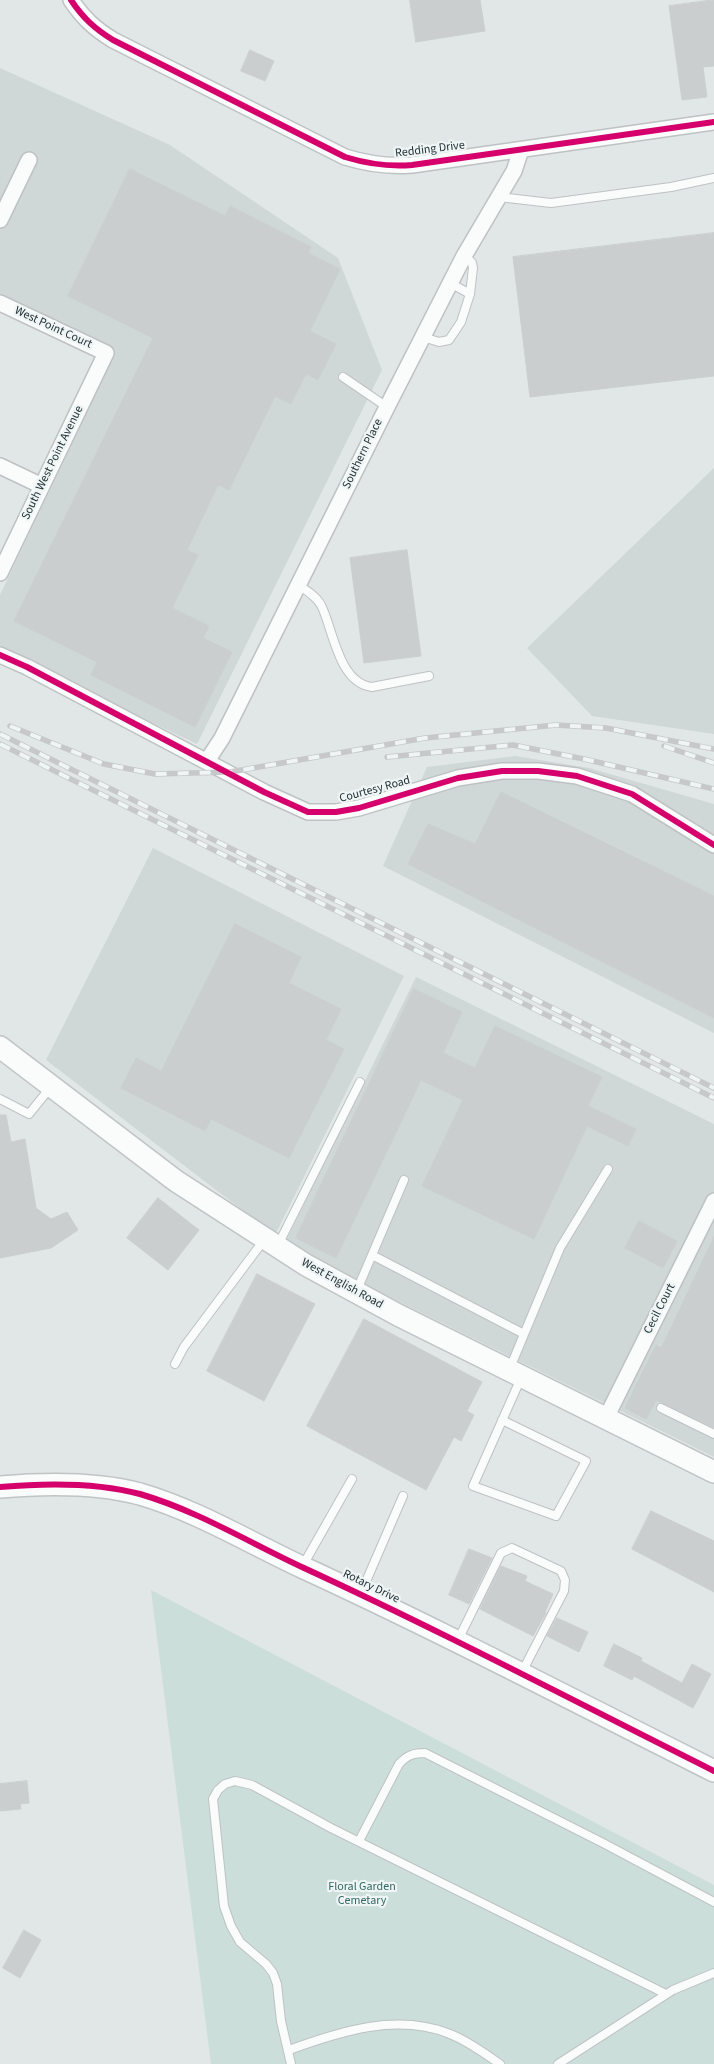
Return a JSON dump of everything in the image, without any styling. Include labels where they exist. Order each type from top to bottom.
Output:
[{"type":"main road","name":"West English Road","points":[[4,1052],[176,1181],[306,1264],[515,1373],[714,1472]]},
{"type":"main road","name":"Rotary Drive","points":[[0,1487],[68,1484],[139,1494],[174,1506],[208,1520],[361,1594],[714,1771]]},
{"type":"street","name":"Redding Drive","points":[[71,0],[84,18],[96,30],[113,40],[345,157],[365,163],[391,167],[714,122]]},
{"type":"street","name":"Southern Place","points":[[207,761],[222,738],[386,406],[450,283],[514,172],[521,150]]},
{"type":"street","points":[[0,220],[29,160]]},
{"type":"street","name":"West Point Court","points":[[0,303],[106,353]]},
{"type":"street","name":"South West Point Avenue","points":[[0,573],[106,353]]},
{"type":"street","points":[[0,466],[42,486]]},
{"type":"street","name":"Courtesy Road","points":[[0,655],[28,667],[264,792],[308,812],[336,812],[359,808],[458,778],[502,771],[538,771],[577,776],[632,794],[714,846]]},
{"type":"street","name":"Cecil Court","points":[[606,1418],[714,1201]]},
{"type":"lane","points":[[499,197],[551,203],[671,187],[714,178]]},
{"type":"lane","points":[[422,337],[439,342],[448,340],[461,322],[470,294],[473,268],[472,263],[465,255]]},
{"type":"lane","points":[[450,283],[470,294]]},
{"type":"lane","points":[[343,378],[386,406]]},
{"type":"lane","points":[[298,585],[310,593],[320,605],[335,650],[354,678],[363,685],[372,688],[428,676]]},
{"type":"lane","points":[[174,1364],[237,1274],[271,1242],[360,1082]]},
{"type":"lane","points":[[0,1099],[29,1114],[51,1086]]},
{"type":"lane","points":[[502,1420],[586,1462],[556,1516],[473,1486],[502,1420],[524,1334],[560,1248],[608,1169]]},
{"type":"lane","points":[[357,1292],[404,1180]]},
{"type":"lane","points":[[372,1256],[524,1334]]},
{"type":"lane","points":[[661,1408],[714,1434]]},
{"type":"lane","points":[[302,1567],[352,1480]]},
{"type":"lane","points":[[361,1594],[404,1496]]},
{"type":"lane","points":[[457,1642],[501,1553],[512,1548],[561,1571],[565,1580],[564,1591],[521,1674]]},
{"type":"lane","points":[[359,1841],[399,1764],[406,1756],[415,1753],[425,1753],[603,1843],[714,1902]]},
{"type":"lane","points":[[292,2064],[281,2021],[277,1984],[273,1973],[266,1964],[240,1942],[230,1926],[224,1906],[213,1799],[218,1790],[225,1784],[235,1782],[252,1785],[359,1841],[666,1994]]},
{"type":"lane","points":[[558,2064],[666,1994],[714,1973]]},
{"type":"lane","points":[[289,2050],[372,2026],[397,2023],[427,2027],[451,2034],[473,2045],[500,2064]]},
{"type":"shaded area","points":[[0,68],[170,145],[338,258],[382,370],[197,744],[0,650],[0,595],[114,356],[0,300]]},
{"type":"shaded area","points":[[714,468],[714,734],[592,716],[527,648]]},
{"type":"shaded area","points":[[515,756],[589,768],[714,804],[714,1033],[383,866],[427,767]]},
{"type":"shaded area","points":[[153,848],[404,976],[275,1235],[46,1060]]},
{"type":"shaded area","points":[[416,977],[714,1124],[714,1457],[284,1245]]},
{"type":"green space","name":"Floral Garden Cemetary","points":[[151,1590],[714,1885],[714,2064],[211,2064]]},
{"type":"building","points":[[410,0],[480,0],[485,31],[416,42]]},
{"type":"building","points":[[714,0],[714,66],[703,67],[707,97],[682,100],[669,6]]},
{"type":"building","points":[[250,50],[274,61],[265,81],[241,71]]},
{"type":"building","points":[[130,169],[225,216],[230,206],[311,247],[308,253],[340,269],[310,331],[336,344],[318,380],[306,374],[291,404],[275,396],[229,490],[218,485],[187,550],[198,555],[172,608],[209,626],[203,638],[232,652],[195,727],[91,675],[97,662],[14,621],[153,338],[68,296]]},
{"type":"building","points":[[714,233],[714,376],[530,397],[513,257]]},
{"type":"building","points":[[407,550],[421,656],[364,663],[350,558]]},
{"type":"building","points":[[501,792],[714,896],[714,1018],[408,864],[428,824],[475,844]]},
{"type":"building","points":[[235,924],[301,957],[289,983],[341,1009],[326,1040],[344,1049],[289,1158],[211,1119],[205,1131],[121,1088],[136,1058],[161,1071]]},
{"type":"building","points":[[414,989],[462,1012],[443,1053],[475,1068],[495,1026],[602,1077],[588,1106],[636,1129],[628,1146],[587,1126],[534,1239],[422,1186],[463,1100],[421,1080],[336,1258],[296,1238]]},
{"type":"building","points":[[0,1115],[6,1115],[11,1142],[25,1139],[36,1208],[51,1219],[67,1212],[78,1230],[51,1248],[0,1258]]},
{"type":"building","points":[[158,1198],[199,1230],[168,1270],[127,1238]]},
{"type":"building","points":[[639,1221],[677,1241],[663,1268],[625,1248]]},
{"type":"building","points":[[714,1237],[714,1428],[656,1400],[646,1419],[625,1408],[656,1345],[661,1348]]},
{"type":"building","points":[[257,1274],[315,1304],[264,1401],[207,1371]]},
{"type":"building","points":[[364,1319],[482,1382],[467,1411],[474,1415],[461,1441],[454,1437],[426,1490],[307,1426]]},
{"type":"building","points":[[651,1511],[714,1541],[714,1592],[632,1549]]},
{"type":"building","points":[[469,1549],[492,1558],[469,1604],[449,1595]]},
{"type":"building","points":[[501,1566],[527,1576],[525,1581],[553,1594],[546,1613],[533,1636],[480,1609]]},
{"type":"building","points":[[557,1618],[588,1632],[579,1652],[547,1636]]},
{"type":"building","points":[[614,1644],[642,1658],[641,1661],[682,1683],[692,1664],[711,1674],[693,1708],[634,1676],[632,1680],[604,1666]]},
{"type":"building","points":[[27,1781],[29,1803],[20,1804],[21,1809],[0,1811],[0,1784]]},
{"type":"building","points":[[24,1930],[41,1940],[20,1978],[3,1968]]},
{"type":"railway","points":[[10,726],[104,764],[155,774],[230,772],[425,738],[556,725],[606,728],[714,749]]},
{"type":"railway","points":[[0,734],[714,1088]]},
{"type":"railway","points":[[0,744],[714,1098]]},
{"type":"railway","points":[[387,757],[513,745],[584,759],[714,789]]},
{"type":"railway","points":[[664,746],[714,763]]},
{"type":"cycle path","points":[[71,0],[90,23],[113,40],[345,157],[370,163],[395,166],[412,165],[714,122]]},
{"type":"cycle path","points":[[0,655],[27,667],[264,792],[308,812],[336,812],[359,808],[458,778],[502,771],[538,771],[577,776],[632,794],[714,845]]},
{"type":"cycle path","points":[[0,1487],[53,1484],[106,1487],[140,1494],[182,1509],[459,1642],[714,1771]]}]
